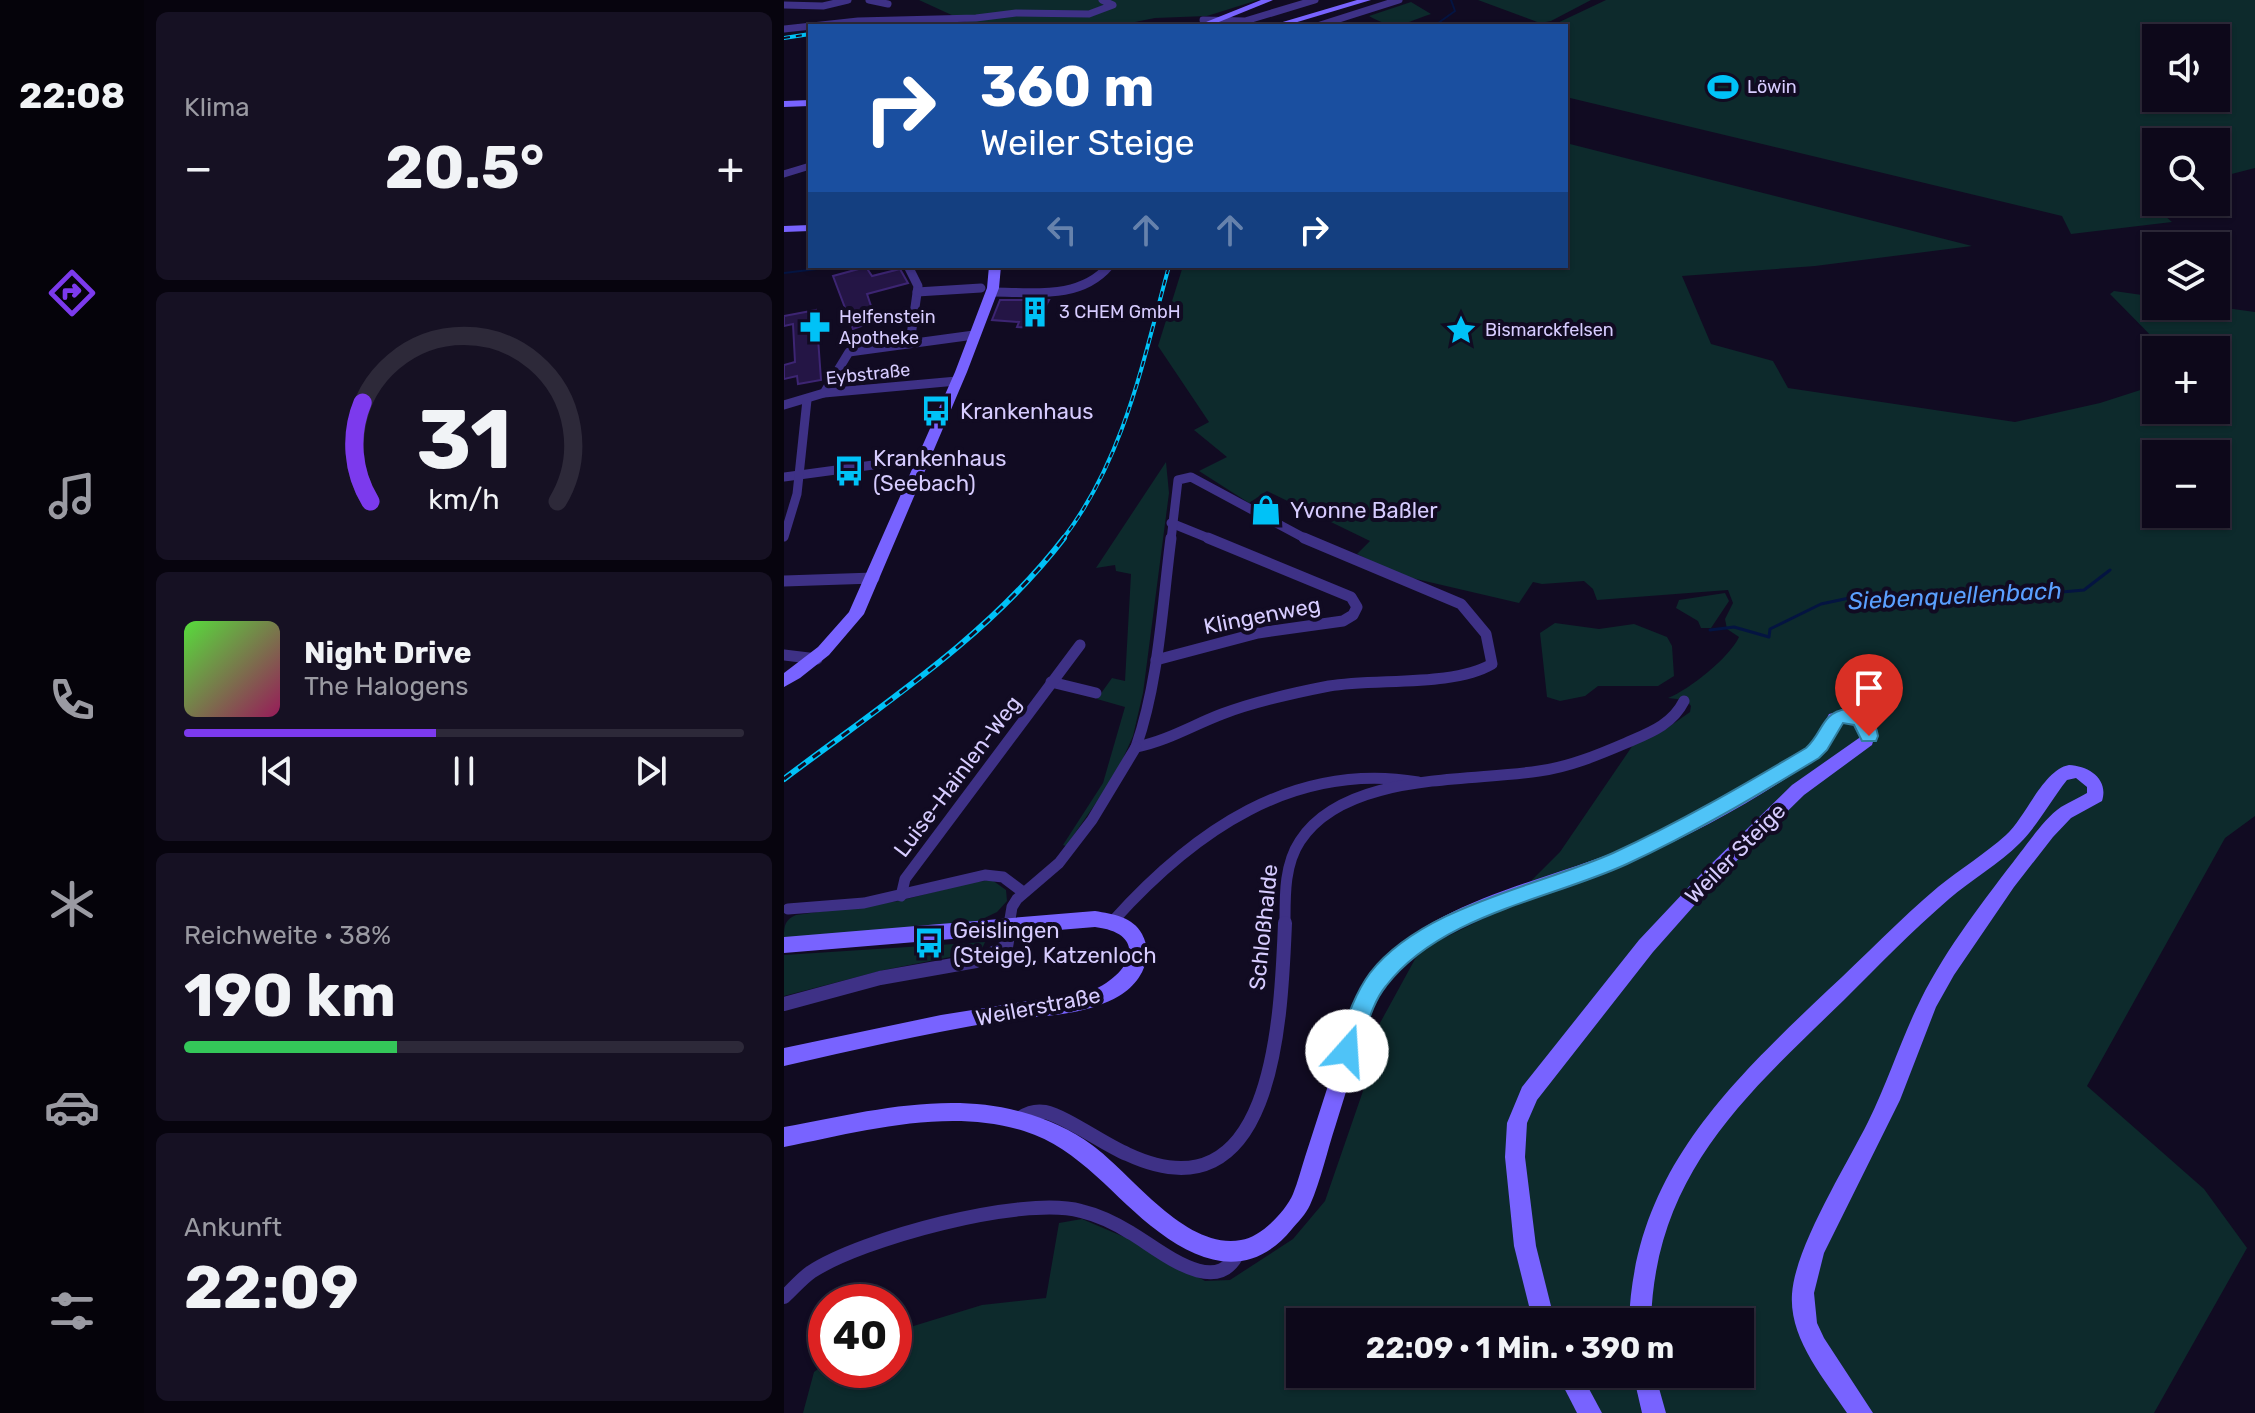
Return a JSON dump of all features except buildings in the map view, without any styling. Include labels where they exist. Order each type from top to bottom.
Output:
[{"type":"street","points":[[784,5],[848,0]]},
{"type":"street","points":[[869,0],[888,4]]},
{"type":"street","points":[[830,24],[976,18],[1016,13],[1089,14],[1113,5],[1102,0]]},
{"type":"street","points":[[1203,23],[1269,0]]},
{"type":"street","points":[[1203,23],[1236,21],[1315,0]]},
{"type":"street","points":[[1281,24],[1367,0]]},
{"type":"street","points":[[1323,24],[1399,0]]},
{"type":"street","points":[[784,29],[808,26]]},
{"type":"street","points":[[784,104],[808,103]]},
{"type":"street","points":[[784,174],[808,167]]},
{"type":"street","points":[[784,229],[808,228]]},
{"type":"street","points":[[909,268],[917,282],[910,343]]},
{"type":"street","points":[[784,681],[818,659],[841,637],[856,614],[957,381],[994,268]]},
{"type":"street","points":[[917,292],[1068,289],[1095,283],[1107,268]]},
{"type":"street","points":[[824,393],[849,352],[974,335]]},
{"type":"street","name":"Eybstraße","points":[[784,405],[824,393],[957,381]]},
{"type":"street","points":[[785,531],[797,494],[807,400]]},
{"type":"street","points":[[784,477],[925,458]]},
{"type":"street","points":[[784,1004],[880,978],[976,961],[1006,947],[1012,907],[1023,892],[1059,863],[1111,792],[1136,747],[1144,724],[1156,660],[1178,480],[1191,477],[1320,546],[1461,604],[1486,634],[1492,664],[1486,669],[1463,674],[1367,681],[1254,703],[1152,745],[1136,747]]},
{"type":"street","name":"Klingenweg","points":[[1156,660],[1258,633],[1343,621],[1353,615],[1357,607],[1351,597],[1171,523]]},
{"type":"street","points":[[784,581],[874,578]]},
{"type":"street","name":"Luise-Hainlen-Weg","points":[[901,896],[905,879],[1080,645]]},
{"type":"street","points":[[784,655],[818,659]]},
{"type":"street","points":[[1051,682],[1096,693]]},
{"type":"street","name":"Schloßhalde","points":[[1017,1120],[1029,1112],[1047,1112],[1147,1163],[1175,1171],[1196,1168],[1213,1161],[1240,1143],[1255,1115],[1272,1045],[1283,965],[1288,879],[1294,852],[1303,836],[1325,813],[1366,794],[1424,783],[1545,770],[1576,762],[1649,733],[1678,715],[1684,701]]},
{"type":"street","name":"Weiler Steige","points":[[1239,1251],[1260,1245],[1285,1227],[1301,1202],[1363,1005],[1373,986],[1393,962],[1435,933],[1473,914],[1604,865],[1697,822],[1812,753],[1821,745],[1835,718],[1846,716],[1858,719],[1869,729],[1866,741],[1798,790],[1709,877],[1633,961],[1525,1101],[1515,1131],[1518,1195],[1529,1268],[1540,1308]]},
{"type":"street","points":[[1641,1308],[1645,1261],[1658,1218],[1676,1178],[1713,1122],[1789,1039],[1928,907],[2017,835],[2037,812],[2058,776],[2068,771],[2080,772],[2095,785],[2096,796],[2065,813],[2047,832],[1947,969],[1928,1004],[1893,1093],[1814,1250],[1803,1293],[1806,1324],[1816,1346],[1861,1413]]},
{"type":"street","points":[[784,945],[1075,920],[1113,921],[1129,901],[1227,820],[1273,796],[1314,785],[1350,780],[1387,778],[1424,783]]},
{"type":"street","name":"Luise-Hainlen-Weg","points":[[788,909],[864,903],[985,875],[1003,877],[1023,892]]},
{"type":"street","name":"Weilerstraße","points":[[784,1057],[982,1016],[1079,1003],[1110,992],[1131,974],[1139,954],[1133,934],[1113,921]]},
{"type":"street","points":[[784,1137],[915,1117],[964,1114],[1017,1120],[1065,1139],[1087,1154],[1167,1228],[1192,1244],[1216,1252],[1239,1251],[1233,1263],[1200,1272],[1100,1216],[1066,1207],[1021,1210],[969,1218],[858,1250],[812,1272],[784,1297]]},
{"type":"street","points":[[1576,1388],[1590,1413]]},
{"type":"street","points":[[1648,1388],[1654,1413]]},
{"type":"green space","points":[[919,0],[1258,0],[1207,16],[1155,18],[1125,24],[969,23]]},
{"type":"green space","points":[[1478,0],[1591,0],[1551,21],[1540,23]]},
{"type":"green space","points":[[1606,0],[2255,0],[2255,168],[2230,174],[2230,128],[2142,128],[2142,216],[2165,216],[2172,222],[2071,234],[2062,216],[1568,97],[1568,24],[1555,24]]},
{"type":"green space","points":[[1411,2],[1431,14],[1400,24],[1387,24],[1369,16]]},
{"type":"green space","points":[[1568,144],[1972,246],[1815,266],[1682,276],[1711,344],[1773,361],[1788,388],[2015,422],[2100,403],[2142,390],[2142,424],[2230,424],[2230,336],[2151,336],[2110,294],[2114,291],[2142,295],[2142,320],[2230,320],[2230,309],[2255,312],[2255,816],[2225,838],[2087,1086],[2204,1189],[2247,1248],[2154,1413],[803,1413],[810,1388],[912,1388],[912,1326],[982,1305],[1046,1298],[1059,1223],[1082,1219],[1129,1239],[1205,1281],[1230,1280],[1293,1239],[1325,1201],[1363,1091],[1380,1023],[1420,950],[1503,909],[1560,852],[1633,745],[1663,731],[1690,712],[1691,706],[1686,700],[1668,698],[1708,672],[1739,637],[1727,629],[1725,619],[1733,603],[1728,590],[1597,600],[1593,589],[1584,581],[1533,582],[1519,603],[1399,575],[1357,554],[1370,541],[1267,491],[1249,503],[1199,471],[1227,457],[1194,430],[1209,422],[1158,346],[1182,268],[1568,268]]},
{"type":"green space","points":[[1166,462],[1169,493],[1143,693],[1133,736],[1116,774],[1066,846],[1063,845],[1103,783],[1125,707],[1097,699],[1112,678],[1125,681],[1131,574],[1116,571],[1115,565],[1096,568]]},
{"type":"green space","points":[[1725,593],[1729,601],[1711,628],[1701,628],[1698,621],[1676,608],[1679,600]]},
{"type":"green space","points":[[1555,623],[1599,629],[1634,624],[1667,637],[1672,646],[1674,676],[1658,686],[1598,686],[1585,696],[1560,701],[1547,697],[1540,633]]},
{"type":"green space","points":[[992,880],[1006,890],[1007,901],[997,912],[974,923],[784,940],[786,924],[796,915],[899,901]]},
{"type":"green space","points":[[985,942],[981,951],[884,970],[784,996],[784,955]]},
{"type":"waterway","points":[[1437,24],[1455,11],[1451,0]]},
{"type":"waterway","points":[[784,273],[825,268]]},
{"type":"waterway","name":"Siebenquellenbach","points":[[1710,630],[1734,627],[1769,637],[1770,629],[1821,604],[1868,594],[1911,600],[1975,593],[2017,596],[2084,590],[2110,570]]},
{"type":"railway","points":[[784,38],[808,34]]},
{"type":"railway","points":[[1062,540],[1101,477],[1116,443],[1140,373],[1168,268]]},
{"type":"railway","points":[[784,779],[968,638],[1034,574],[1064,538]]},
{"type":"place","name":"Löwin","points":[[1723,87]]},
{"type":"place","name":"3 CHEM GmbH","points":[[1035,312]]},
{"type":"place","name":"Helfenstein Apotheke","points":[[815,327]]},
{"type":"place","name":"Bismarckfelsen","points":[[1461,330]]},
{"type":"place","name":"Krankenhaus","points":[[936,411]]},
{"type":"place","name":"Krankenhaus (Seebach)","points":[[849,471]]},
{"type":"place","name":"Yvonne Baßler","points":[[1266,510]]},
{"type":"place","name":"Geislingen (Steige), Katzenloch","points":[[929,943]]},
{"type":"route","points":[[1347,1051],[1363,1005],[1377,980],[1400,956],[1435,933],[1507,899],[1616,860],[1707,817],[1812,753],[1821,745],[1837,717],[1860,720],[1868,727],[1869,736]]}]
